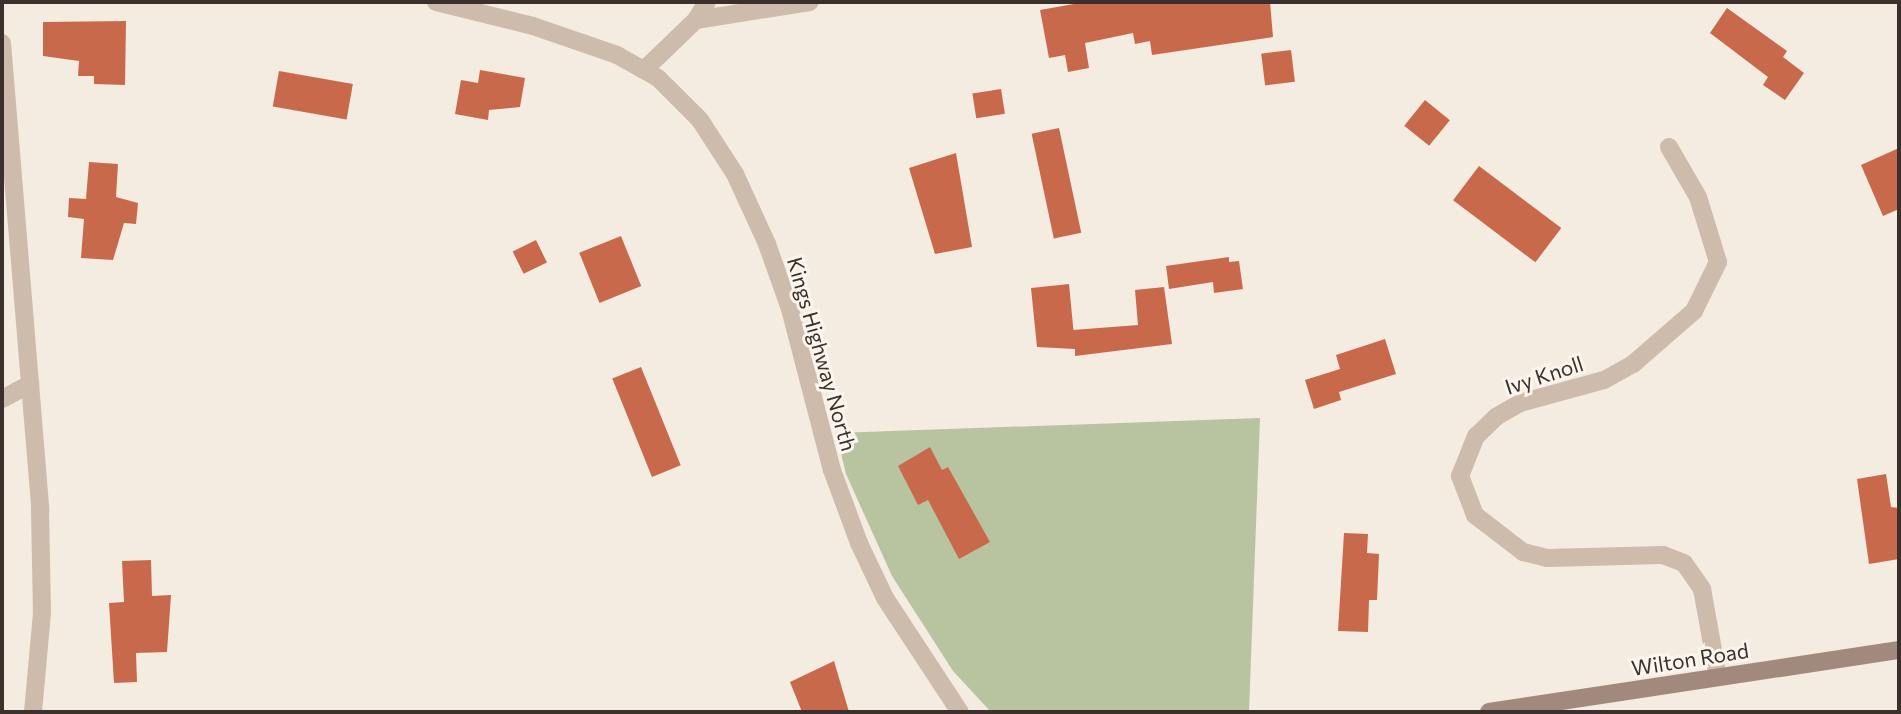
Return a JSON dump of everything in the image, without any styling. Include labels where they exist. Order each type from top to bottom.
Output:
[{"type":"main road","name":"Wilton Road","points":[[1489,712],[1899,650]]},
{"type":"street","name":"Kings Highway North","points":[[436,2],[561,34],[645,69],[700,120],[743,191],[790,309],[832,470],[859,543],[891,608],[960,712]]},
{"type":"street","points":[[645,69],[696,20],[707,2]]},
{"type":"street","points":[[696,20],[810,2]]},
{"type":"street","points":[[2,43],[43,573],[33,712]]},
{"type":"street","name":"Ivy Knoll","points":[[1669,146],[1698,197],[1718,262],[1694,311],[1633,364],[1604,380],[1520,404],[1496,417],[1476,436],[1460,476],[1475,515],[1524,552],[1547,558],[1663,555],[1684,564],[1702,589],[1718,677]]},
{"type":"street","points":[[2,399],[30,384]]},
{"type":"green space","points":[[1260,418],[1249,712],[991,712],[953,671],[892,576],[846,474],[836,433]]},
{"type":"building","points":[[1085,2],[1270,2],[1273,37],[1152,55],[1150,41],[1135,44],[1133,33],[1085,43],[1089,68],[1068,72],[1065,55],[1049,58],[1040,10]]},
{"type":"building","points":[[1727,8],[1787,51],[1783,57],[1804,73],[1785,100],[1763,85],[1768,77],[1710,33]]},
{"type":"building","points":[[126,21],[125,85],[94,84],[94,76],[78,76],[79,61],[43,56],[43,22]]},
{"type":"building","points":[[1291,50],[1295,82],[1265,85],[1261,54]]},
{"type":"building","points":[[480,70],[525,78],[520,107],[489,110],[488,120],[455,114],[461,80],[478,83]]},
{"type":"building","points":[[279,71],[353,84],[347,119],[273,106]]},
{"type":"building","points":[[1001,89],[1005,114],[976,118],[972,94]]},
{"type":"building","points":[[1425,100],[1450,120],[1429,146],[1404,126]]},
{"type":"building","points":[[1059,128],[1081,233],[1054,238],[1032,134]]},
{"type":"building","points":[[1899,148],[1899,209],[1883,216],[1861,165]]},
{"type":"building","points":[[956,153],[972,247],[935,254],[909,168]]},
{"type":"building","points":[[89,162],[118,164],[116,197],[138,203],[136,224],[124,223],[113,260],[81,258],[84,219],[68,217],[69,198],[86,199]]},
{"type":"building","points":[[1479,166],[1561,228],[1535,262],[1453,200]]},
{"type":"building","points":[[621,236],[641,286],[600,303],[579,253]]},
{"type":"building","points":[[536,240],[547,262],[524,274],[513,251]]},
{"type":"building","points":[[1229,257],[1229,262],[1239,261],[1243,289],[1214,293],[1213,282],[1169,289],[1166,266]]},
{"type":"building","points":[[1069,284],[1073,330],[1138,325],[1135,290],[1164,287],[1172,344],[1075,356],[1075,349],[1037,347],[1031,288]]},
{"type":"building","points":[[1385,339],[1396,374],[1339,392],[1341,400],[1314,409],[1305,380],[1340,369],[1336,355]]},
{"type":"building","points":[[641,367],[681,465],[652,477],[612,379]]},
{"type":"building","points":[[930,447],[942,470],[948,467],[990,542],[959,559],[928,500],[918,505],[898,466]]},
{"type":"building","points":[[1886,474],[1891,507],[1899,508],[1899,559],[1869,564],[1857,479]]},
{"type":"building","points":[[1344,533],[1368,534],[1367,553],[1379,554],[1377,600],[1369,600],[1368,632],[1338,631]]},
{"type":"building","points":[[151,560],[152,596],[171,595],[167,652],[136,653],[137,682],[114,683],[109,603],[124,602],[122,561]]},
{"type":"building","points":[[834,661],[849,712],[802,712],[790,682]]}]
